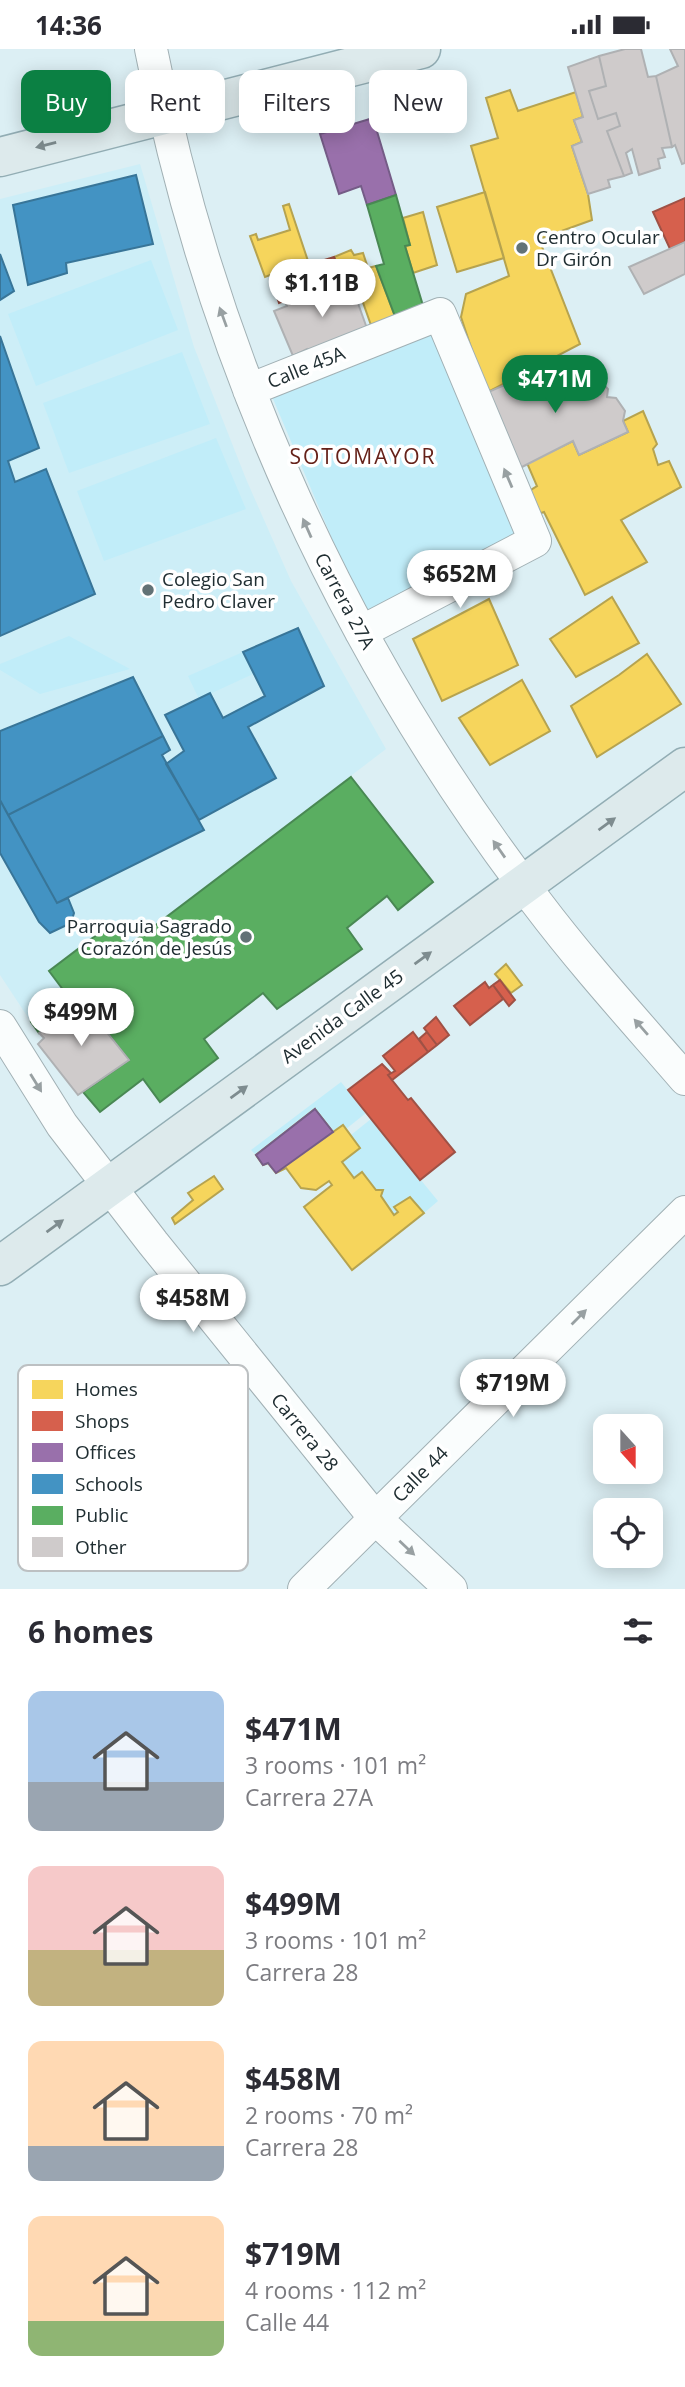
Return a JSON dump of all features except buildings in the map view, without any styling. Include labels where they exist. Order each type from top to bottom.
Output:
[{"type":"main road","points":[[225,99],[421,49]]},
{"type":"main road","points":[[0,157],[125,125]]},
{"type":"main road","name":"Avenida Calle 45","points":[[0,1266],[685,767]]},
{"type":"street","name":"Carrera 27A","points":[[151,49],[155,70]]},
{"type":"street","name":"Carrera 27A","points":[[168,133],[187,207],[249,390],[315,545],[361,632],[444,770],[523,885],[562,935],[685,1079]]},
{"type":"street","name":"Calle 45A","points":[[249,390],[440,314],[535,541],[361,632]]},
{"type":"street","name":"Carrera 28","points":[[0,1026],[62,1125],[108,1187],[375,1518],[451,1589]]},
{"type":"street","name":"Calle 44","points":[[304,1589],[685,1212]]},
{"type":"shaded area","name":"Colegio San Pedro Claver","points":[[140,164],[194,347],[246,479],[291,581],[386,749],[128,946],[111,924],[49,971],[67,995],[31,1022],[0,975],[0,199]]},
{"type":"shaded area","points":[[151,260],[178,330],[36,386],[8,314]]},
{"type":"shaded area","points":[[436,322],[524,540],[366,619],[268,387]]},
{"type":"shaded area","points":[[182,352],[210,424],[69,473],[43,403]]},
{"type":"shaded area","points":[[216,438],[246,509],[104,561],[77,491]]},
{"type":"shaded area","points":[[69,636],[130,669],[40,694],[0,670],[0,664]]},
{"type":"shaded area","points":[[243,652],[253,674],[199,699],[188,676]]},
{"type":"shaded area","points":[[341,1082],[366,1113],[346,1129],[342,1125],[333,1132],[315,1109],[256,1155],[251,1150]]},
{"type":"shaded area","points":[[371,1119],[438,1201],[424,1213],[410,1197],[395,1207],[398,1212],[394,1215],[381,1196],[383,1190],[376,1190],[363,1172],[354,1178],[342,1162],[360,1148],[351,1135]]},
{"type":"place","name":"Centro Ocular Dr Girón","points":[[522,248]]},
{"type":"place","name":"Colegio San Pedro Claver","points":[[148,590]]},
{"type":"place","name":"Parroquia Sagrado Corazón de Jesús","points":[[246,937]]},
{"type":"district","name":"SOTOMAYOR","points":[[363,456]]}]
